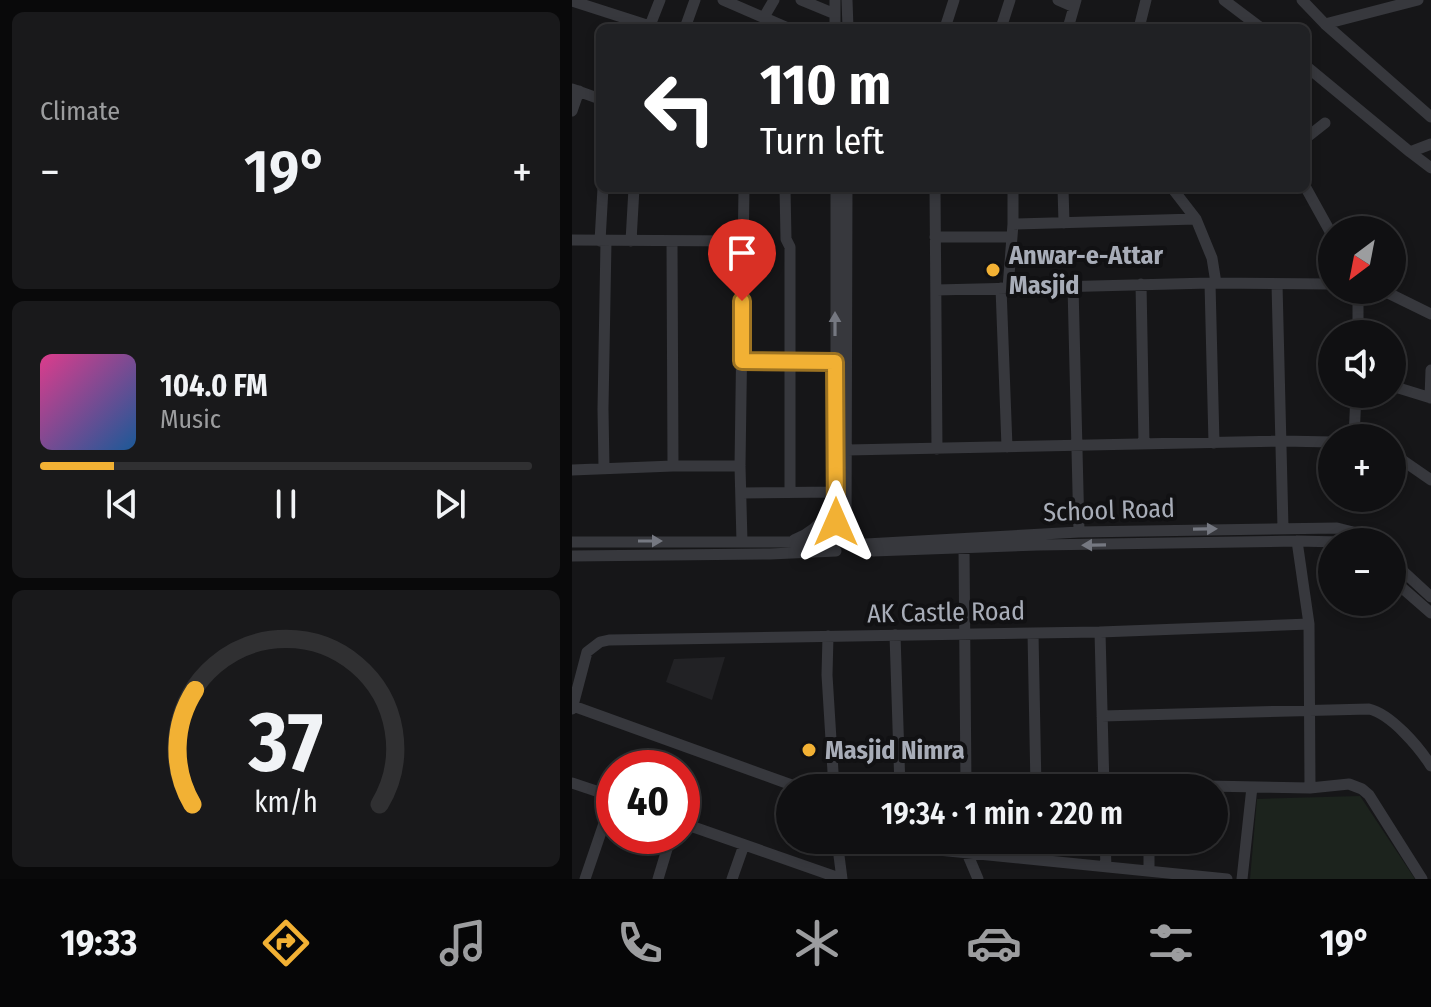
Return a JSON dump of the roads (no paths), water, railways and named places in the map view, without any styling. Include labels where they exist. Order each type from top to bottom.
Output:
[{"type":"street","points":[[652,24],[660,0]]},
{"type":"street","points":[[686,24],[695,0]]},
{"type":"street","points":[[723,0],[779,24]]},
{"type":"street","points":[[764,17],[774,0]]},
{"type":"street","points":[[801,0],[835,14]]},
{"type":"street","points":[[835,0],[835,24]]},
{"type":"street","points":[[847,0],[848,24]]},
{"type":"street","points":[[946,24],[954,0]]},
{"type":"street","points":[[1002,24],[1010,0]]},
{"type":"street","points":[[1058,0],[1075,3],[1069,24]]},
{"type":"street","points":[[1140,24],[1146,0]]},
{"type":"street","points":[[1224,0],[1256,24]]},
{"type":"street","points":[[1302,0],[1431,117]]},
{"type":"street","points":[[1325,24],[1418,0]]},
{"type":"street","points":[[572,17],[576,1],[642,24]]},
{"type":"street","points":[[1310,69],[1431,168]]},
{"type":"street","points":[[572,111],[575,90],[596,98]]},
{"type":"street","points":[[1310,135],[1325,123]]},
{"type":"street","points":[[1410,152],[1431,144]]},
{"type":"street","points":[[603,192],[604,468]]},
{"type":"street","points":[[631,241],[634,192]]},
{"type":"street","points":[[742,542],[740,466],[744,192]]},
{"type":"street","points":[[785,192],[786,239],[790,247],[790,492]]},
{"type":"street","points":[[836,192],[836,496],[842,546]]},
{"type":"street","points":[[842,546],[847,450],[847,192]]},
{"type":"street","points":[[935,192],[937,449]]},
{"type":"street","points":[[1007,447],[1004,288],[1012,237],[1013,192]]},
{"type":"street","points":[[1063,192],[1064,223]]},
{"type":"street","points":[[1175,192],[1196,219],[1212,258],[1214,443]]},
{"type":"street","points":[[1308,192],[1321,216]]},
{"type":"street","points":[[1013,224],[1196,219]]},
{"type":"street","points":[[935,237],[1012,237]]},
{"type":"street","points":[[572,240],[743,241]]},
{"type":"street","points":[[672,241],[673,466]]},
{"type":"street","points":[[936,290],[1141,284],[1318,284]]},
{"type":"street","points":[[1141,284],[1144,444]]},
{"type":"street","points":[[1277,284],[1283,528]]},
{"type":"street","points":[[1073,286],[1079,532]]},
{"type":"street","points":[[1406,302],[1431,314]]},
{"type":"street","points":[[742,361],[835,362]]},
{"type":"street","points":[[1406,390],[1430,398],[1431,370]]},
{"type":"street","points":[[847,450],[1318,442]]},
{"type":"street","points":[[1406,463],[1431,480]]},
{"type":"street","points":[[572,470],[740,466]]},
{"type":"street","points":[[741,493],[790,492],[836,496]]},
{"type":"street","points":[[789,541],[817,527],[828,515],[836,496]]},
{"type":"street","name":"School Road","points":[[572,542],[742,542],[770,547],[789,541],[842,546],[964,548],[1079,532],[1318,528]]},
{"type":"street","name":"School Road","points":[[572,556],[1038,540],[1318,541]]},
{"type":"street","points":[[1297,541],[1309,624],[1310,788]]},
{"type":"street","points":[[964,548],[966,774]]},
{"type":"street","points":[[1406,574],[1431,597]]},
{"type":"street","points":[[1406,591],[1431,613]]},
{"type":"street","name":"AK Castle Road","points":[[572,708],[587,652],[600,642],[609,640],[1100,632],[1309,624]]},
{"type":"street","points":[[1100,632],[1104,774]]},
{"type":"street","points":[[1033,633],[1036,774]]},
{"type":"street","points":[[895,635],[900,774]]},
{"type":"street","points":[[828,636],[827,675],[833,774]]},
{"type":"street","points":[[572,708],[776,780]]},
{"type":"street","points":[[1102,716],[1369,709],[1390,718],[1429,759]]},
{"type":"street","points":[[572,783],[596,791]]},
{"type":"street","points":[[1228,787],[1310,788],[1349,784],[1362,789],[1369,795],[1422,879]]},
{"type":"street","points":[[1242,879],[1252,787]]},
{"type":"street","points":[[700,829],[842,879],[839,854]]},
{"type":"street","points":[[732,879],[744,845]]},
{"type":"street","points":[[585,879],[596,848]]},
{"type":"street","points":[[658,879],[666,854]]},
{"type":"street","points":[[970,854],[978,879]]},
{"type":"street","points":[[1008,854],[1038,860],[1227,879]]},
{"type":"street","points":[[1038,854],[1038,860]]},
{"type":"street","points":[[1106,854],[1106,867]]},
{"type":"street","points":[[1149,854],[1149,871]]},
{"type":"street","points":[[800,879],[805,866]]},
{"type":"place","name":"Anwar-e-Attar Masjid","points":[[993,270]]},
{"type":"place","name":"Masjid Nimra","points":[[809,750]]}]
